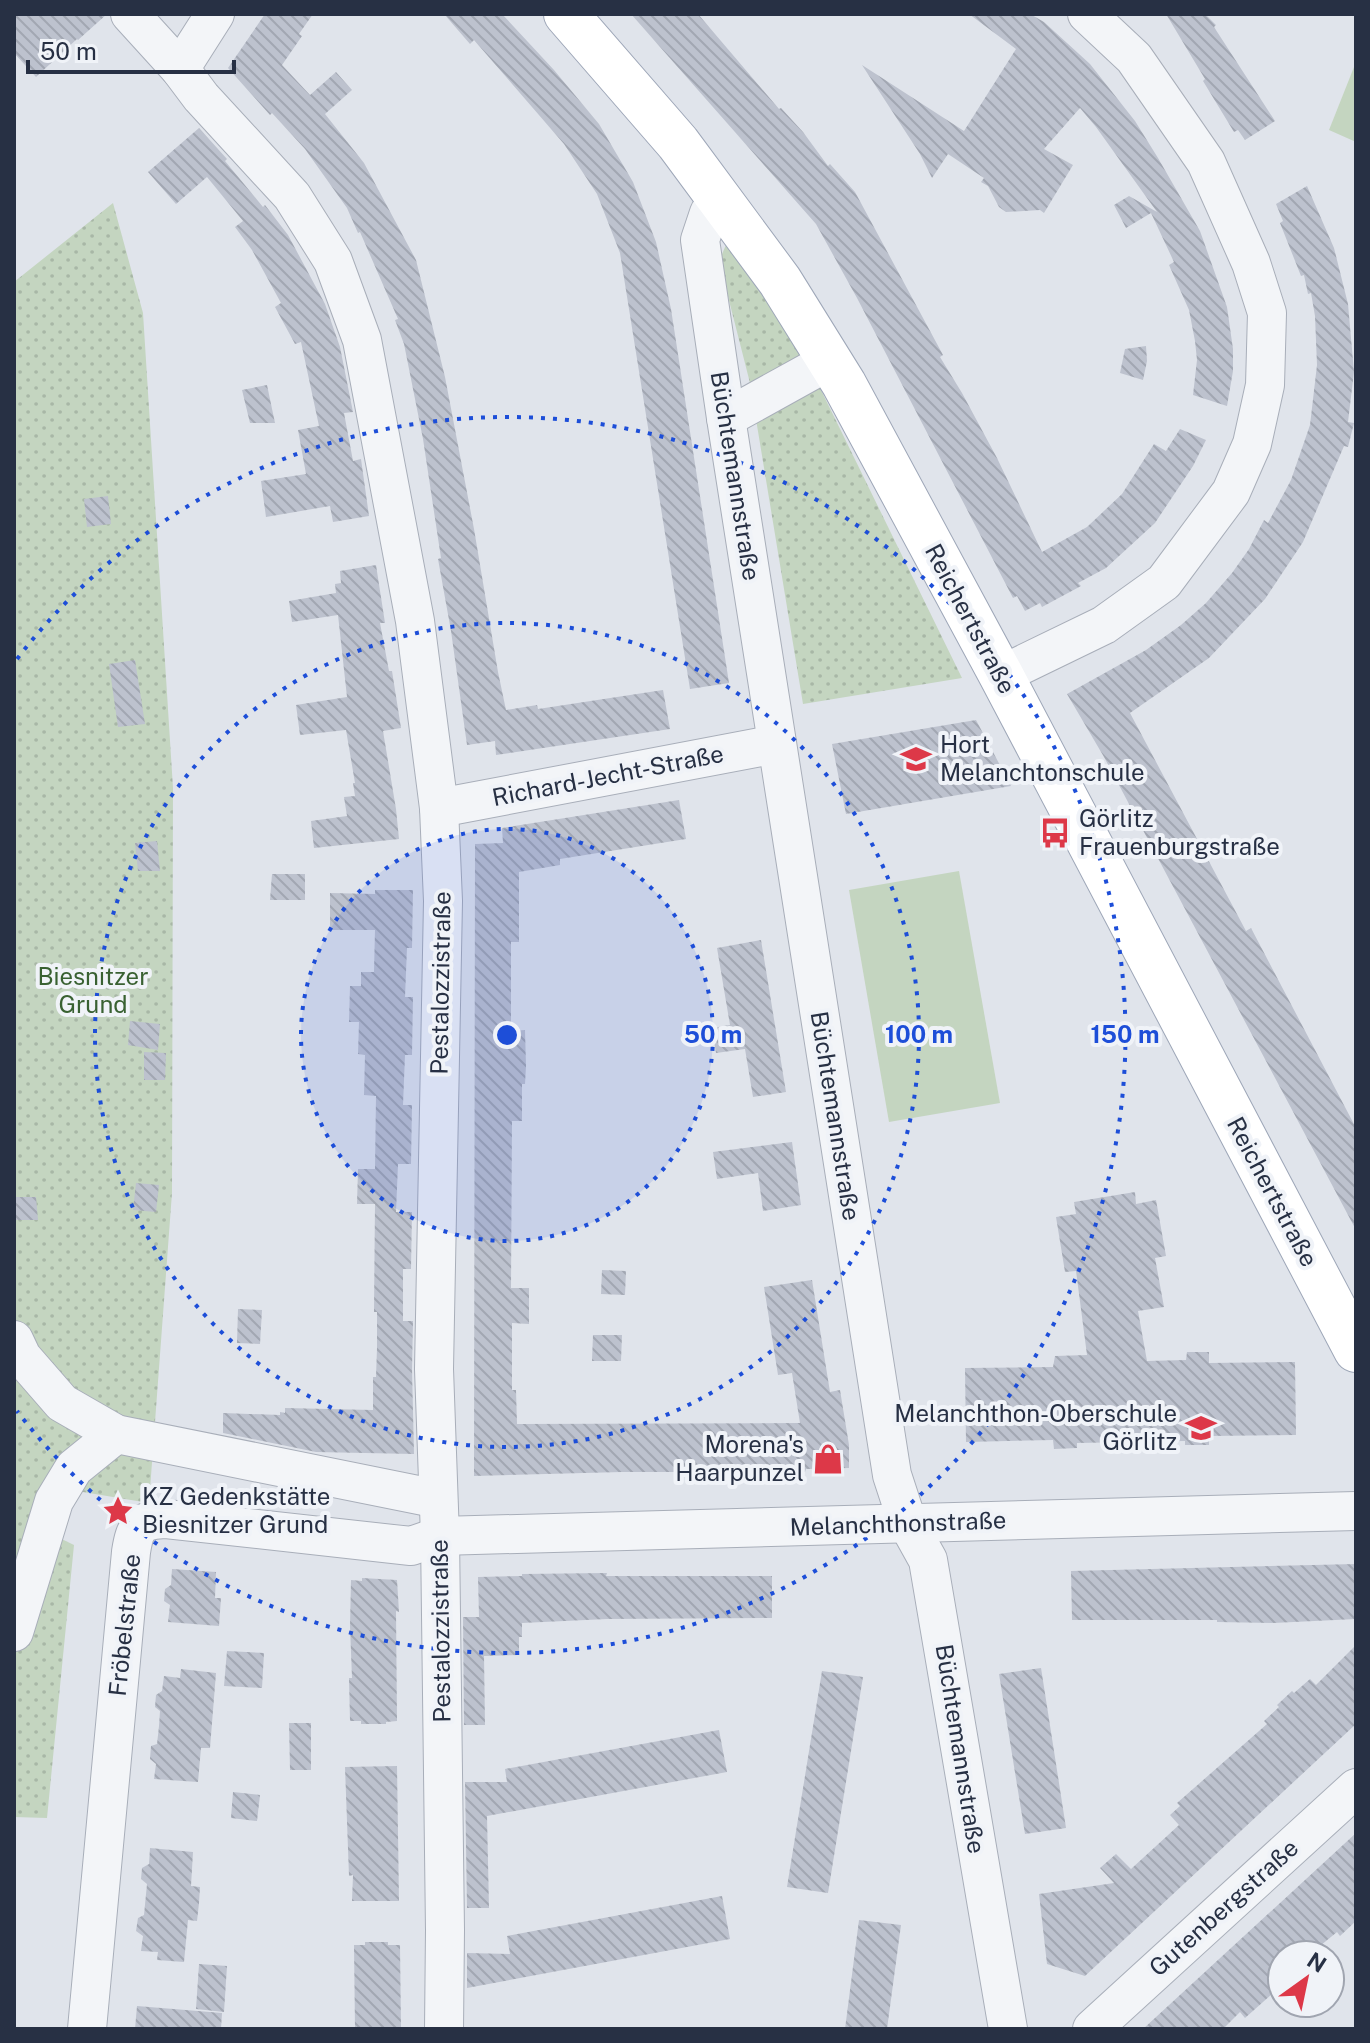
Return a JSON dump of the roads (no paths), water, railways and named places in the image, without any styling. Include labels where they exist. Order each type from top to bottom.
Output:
[{"type":"main road","name":"Reichertstraße","points":[[566,14],[678,143],[780,281],[844,384],[1001,675],[1356,1350]]},
{"type":"street","name":"Pestalozzistraße","points":[[130,14],[292,196],[333,261],[362,340],[415,621],[439,808],[443,901],[434,1369],[440,1536],[444,2029]]},
{"type":"street","points":[[180,69],[215,14]]},
{"type":"street","points":[[1001,675],[1104,625],[1164,582],[1231,492],[1252,444],[1265,385],[1267,313],[1251,263],[1206,162],[1134,58],[1087,14]]},
{"type":"street","name":"Büchtemannstraße","points":[[721,201],[709,213],[700,240],[777,744],[892,1475],[908,1524],[928,1560],[1008,2029]]},
{"type":"street","points":[[726,418],[829,361]]},
{"type":"street","name":"Richard-Jecht-Straße","points":[[439,808],[777,744]]},
{"type":"street","points":[[14,1340],[22,1357],[62,1403],[116,1434],[438,1499]]},
{"type":"street","points":[[14,1632],[54,1501],[74,1468],[116,1434]]},
{"type":"street","name":"Melanchthonstraße","points":[[440,1536],[1356,1511]]},
{"type":"street","name":"Fröbelstraße","points":[[87,2029],[131,1552],[138,1527],[148,1520],[166,1519],[411,1546],[440,1536]]},
{"type":"street","name":"Gutenbergstraße","points":[[1092,2029],[1356,1788]]},
{"type":"place","name":"Hort Melanchtonschule","points":[[916,759]]},
{"type":"place","name":"Görlitz Frauenburgstraße","points":[[1055,833]]},
{"type":"place","name":"Melanchthon-Oberschule Görlitz","points":[[1201,1428]]},
{"type":"place","name":"Morena's Haarpunzel","points":[[828,1459]]},
{"type":"place","name":"KZ Gedenkstätte Biesnitzer Grund","points":[[118,1511]]},
{"type":"park label","name":"Biesnitzer Grund","points":[[93,991]]}]
